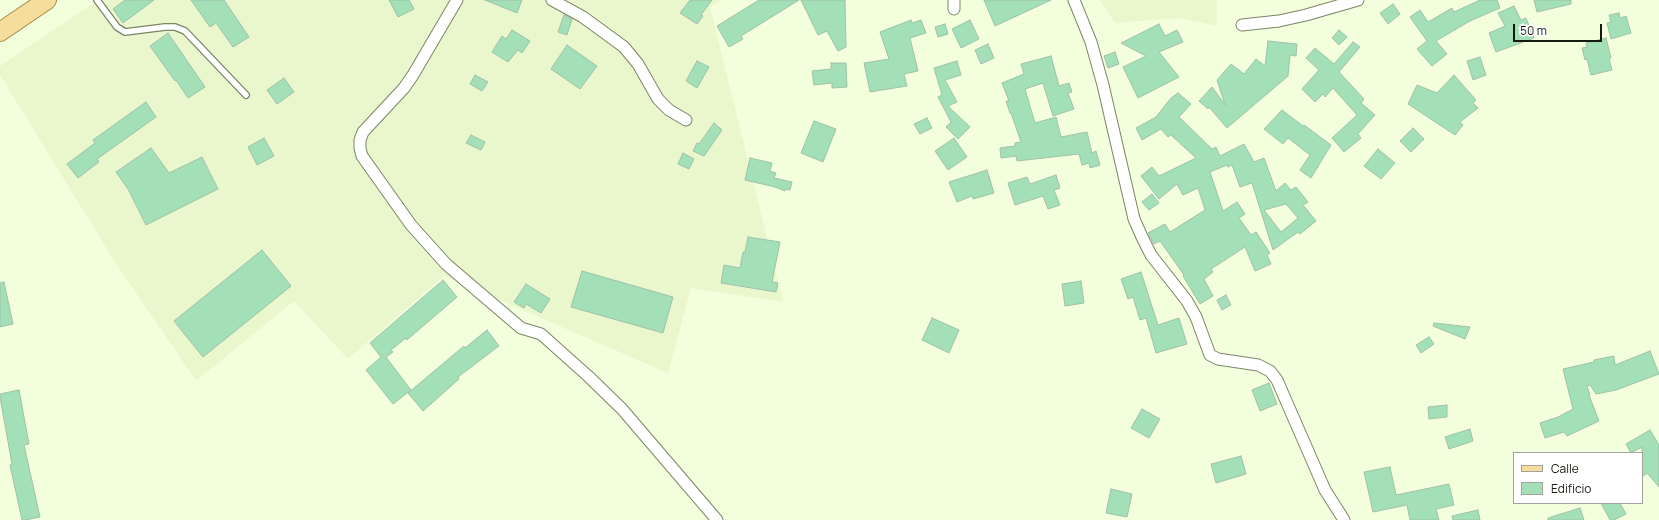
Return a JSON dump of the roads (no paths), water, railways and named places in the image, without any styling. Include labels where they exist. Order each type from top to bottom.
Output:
[{"type":"main road","points":[[0,32],[47,0]]},
{"type":"street","points":[[457,0],[404,88],[363,132],[360,140],[362,156],[411,225],[446,264],[521,328],[541,334],[588,376],[622,409],[717,520]]},
{"type":"street","points":[[552,0],[583,17],[624,47],[638,64],[658,99],[669,110],[686,120]]},
{"type":"street","points":[[1074,0],[1091,42],[1134,219],[1151,255],[1176,285],[1193,311],[1210,355],[1218,359],[1258,365],[1270,371],[1277,380],[1325,490],[1344,520]]},
{"type":"street","points":[[1242,25],[1279,21],[1358,0]]},
{"type":"lane","points":[[98,0],[117,27],[125,32],[165,27],[175,27],[185,31],[246,95]]}]
